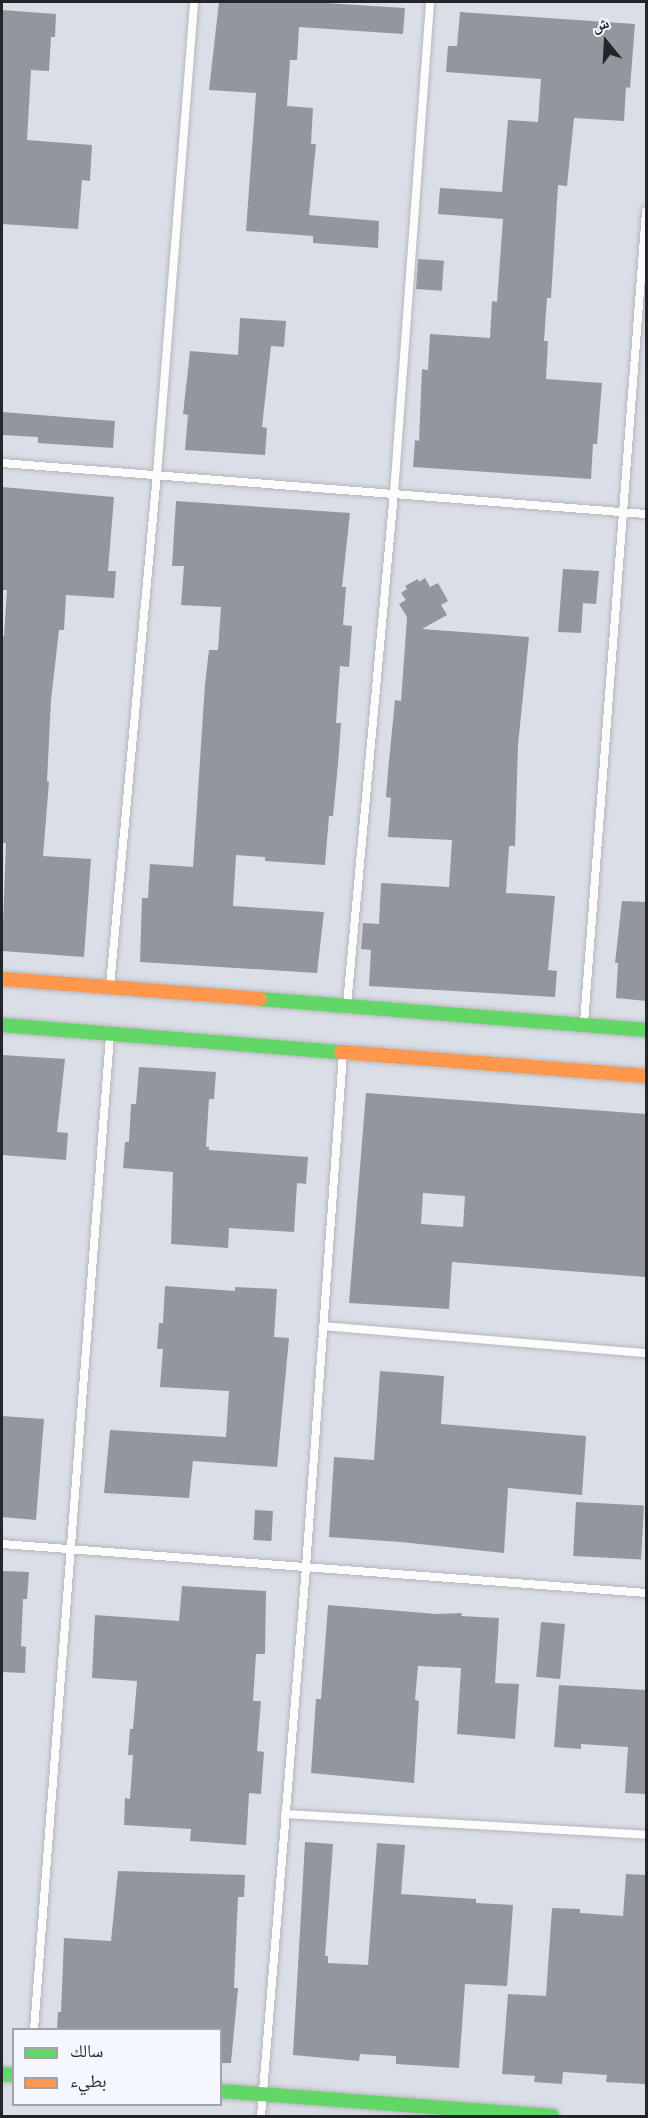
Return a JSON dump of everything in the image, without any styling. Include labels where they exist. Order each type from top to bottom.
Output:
[{"type":"street","points":[[2,979],[646,1030]]},
{"type":"street","points":[[2,1025],[646,1076]]},
{"type":"street","points":[[222,2091],[552,2116]]},
{"type":"lane","points":[[110,988],[157,474],[194,2]]},
{"type":"lane","points":[[347,1006],[394,493],[430,2]]},
{"type":"lane","points":[[584,1025],[646,211]]},
{"type":"lane","points":[[2,463],[646,514]]},
{"type":"lane","points":[[34,2028],[110,1034]]},
{"type":"lane","points":[[261,2116],[306,1567],[343,1052]]},
{"type":"lane","points":[[323,1326],[646,1353]]},
{"type":"lane","points":[[2,1544],[646,1593]]},
{"type":"lane","points":[[285,1814],[646,1835]]},
{"type":"shaded area","points":[[2,2],[646,2],[646,2116],[2,2116]]},
{"type":"building","points":[[219,2],[310,2],[405,8],[403,34],[299,27],[297,60],[290,60],[287,106],[313,108],[311,144],[316,144],[309,215],[379,221],[378,248],[313,243],[313,236],[246,231],[256,93],[209,90]]},
{"type":"building","points":[[2,10],[56,14],[55,37],[51,37],[49,71],[31,70],[27,140],[92,145],[90,181],[82,180],[78,229],[2,224]]},
{"type":"building","points":[[460,12],[635,24],[630,88],[626,87],[624,121],[574,118],[567,186],[558,185],[551,298],[547,298],[544,341],[548,341],[546,379],[602,383],[597,444],[593,444],[591,479],[413,467],[415,440],[419,441],[422,369],[428,370],[430,334],[490,338],[492,301],[497,302],[503,219],[438,214],[440,188],[502,192],[508,120],[538,122],[541,79],[446,72],[448,46],[457,46]]},
{"type":"building","points":[[418,259],[444,261],[442,291],[416,289]]},
{"type":"building","points":[[240,318],[286,321],[284,347],[271,346],[262,427],[267,428],[265,455],[185,450],[188,415],[183,414],[190,351],[238,355]]},
{"type":"building","points":[[2,412],[115,421],[113,448],[38,443],[38,437],[2,435]]},
{"type":"building","points":[[2,487],[114,497],[108,571],[116,571],[114,598],[66,595],[64,630],[59,630],[51,700],[47,781],[49,782],[43,856],[91,859],[84,957],[2,951],[6,843],[2,843],[2,636],[4,636],[7,590],[2,590]]},
{"type":"building","points":[[176,501],[350,513],[342,587],[346,587],[343,625],[352,626],[349,667],[340,666],[336,723],[341,723],[338,764],[333,816],[329,816],[325,865],[265,861],[265,857],[236,855],[233,906],[324,912],[317,973],[140,962],[142,898],[148,898],[150,864],[193,867],[205,684],[209,650],[218,650],[221,607],[181,605],[184,566],[172,566]]},
{"type":"building","points":[[563,569],[599,571],[596,604],[583,603],[581,633],[558,632]]},
{"type":"building","points":[[425,578],[430,587],[438,583],[448,601],[441,605],[447,615],[422,629],[529,637],[518,745],[515,846],[509,846],[506,893],[555,896],[548,970],[557,971],[555,997],[369,986],[371,950],[361,949],[363,923],[379,924],[381,883],[449,887],[452,840],[388,837],[391,798],[386,797],[388,771],[395,700],[401,701],[407,617],[399,604],[406,600],[401,593],[407,589],[405,586]]},
{"type":"building","points":[[622,901],[646,902],[646,1001],[616,998],[618,963],[615,963]]},
{"type":"building","points":[[2,1055],[65,1059],[57,1132],[68,1133],[66,1160],[2,1155]]},
{"type":"building","points":[[139,1067],[216,1072],[214,1099],[209,1099],[206,1147],[209,1147],[209,1150],[308,1157],[306,1184],[297,1183],[294,1232],[229,1228],[228,1248],[171,1244],[173,1172],[123,1168],[125,1142],[129,1142],[131,1104],[136,1104]]},
{"type":"building","points":[[366,1093],[646,1114],[646,1277],[452,1262],[449,1309],[349,1303]],"holes":[[[423,1193],[465,1196],[463,1227],[421,1224]]]},
{"type":"building","points":[[165,1286],[235,1291],[235,1287],[277,1289],[274,1337],[289,1338],[277,1467],[193,1461],[189,1498],[104,1493],[110,1430],[226,1437],[229,1391],[160,1387],[163,1349],[157,1349],[159,1323],[163,1323]]},
{"type":"building","points":[[380,1371],[444,1376],[441,1424],[586,1436],[582,1495],[508,1488],[504,1553],[329,1537],[334,1457],[374,1460]]},
{"type":"building","points":[[2,1416],[44,1419],[36,1520],[2,1517]]},
{"type":"building","points":[[576,1502],[644,1506],[641,1559],[573,1556]]},
{"type":"building","points":[[255,1510],[273,1511],[271,1541],[253,1540]]},
{"type":"building","points":[[2,1571],[29,1572],[27,1599],[23,1599],[21,1646],[26,1647],[25,1673],[2,1672]]},
{"type":"building","points":[[182,1586],[266,1591],[265,1654],[256,1654],[253,1701],[261,1701],[257,1751],[264,1752],[261,1794],[249,1793],[246,1845],[190,1841],[191,1829],[124,1825],[125,1798],[130,1799],[133,1755],[128,1755],[130,1729],[133,1729],[137,1681],[92,1678],[95,1615],[179,1621]]},
{"type":"building","points":[[328,1605],[437,1614],[462,1613],[461,1616],[499,1618],[495,1683],[519,1684],[515,1739],[457,1734],[461,1668],[418,1666],[415,1700],[419,1701],[414,1783],[311,1773],[316,1699],[321,1699]]},
{"type":"building","points":[[541,1622],[565,1624],[560,1679],[536,1677]]},
{"type":"building","points":[[559,1685],[646,1690],[646,1794],[625,1793],[628,1747],[581,1744],[581,1749],[554,1747]]},
{"type":"building","points":[[305,1842],[333,1844],[325,1956],[328,1956],[328,1963],[368,1965],[377,1843],[405,1845],[401,1894],[476,1899],[476,1903],[513,1905],[507,1986],[465,1984],[459,2068],[396,2064],[396,2056],[360,2054],[359,2061],[293,2055]]},
{"type":"building","points":[[118,1871],[245,1875],[244,1897],[238,1897],[234,1988],[238,1988],[231,2063],[222,2063],[222,2028],[57,2028],[58,2012],[61,2012],[64,1938],[111,1941]]},
{"type":"building","points":[[626,1874],[646,1875],[646,2084],[606,2082],[607,2075],[563,2072],[562,2084],[534,2082],[535,2076],[502,2074],[508,1994],[546,1996],[552,1908],[580,1909],[580,1913],[623,1916]]},
{"type":"traffic: fast","points":[[260,999],[646,1030]]},
{"type":"traffic: fast","points":[[2,1025],[341,1052]]},
{"type":"traffic: fast","points":[[2,2074],[12,2075]]},
{"type":"traffic: fast","points":[[222,2091],[552,2116]]},
{"type":"traffic: slow","points":[[2,979],[260,999]]},
{"type":"traffic: slow","points":[[341,1052],[646,1076]]}]
